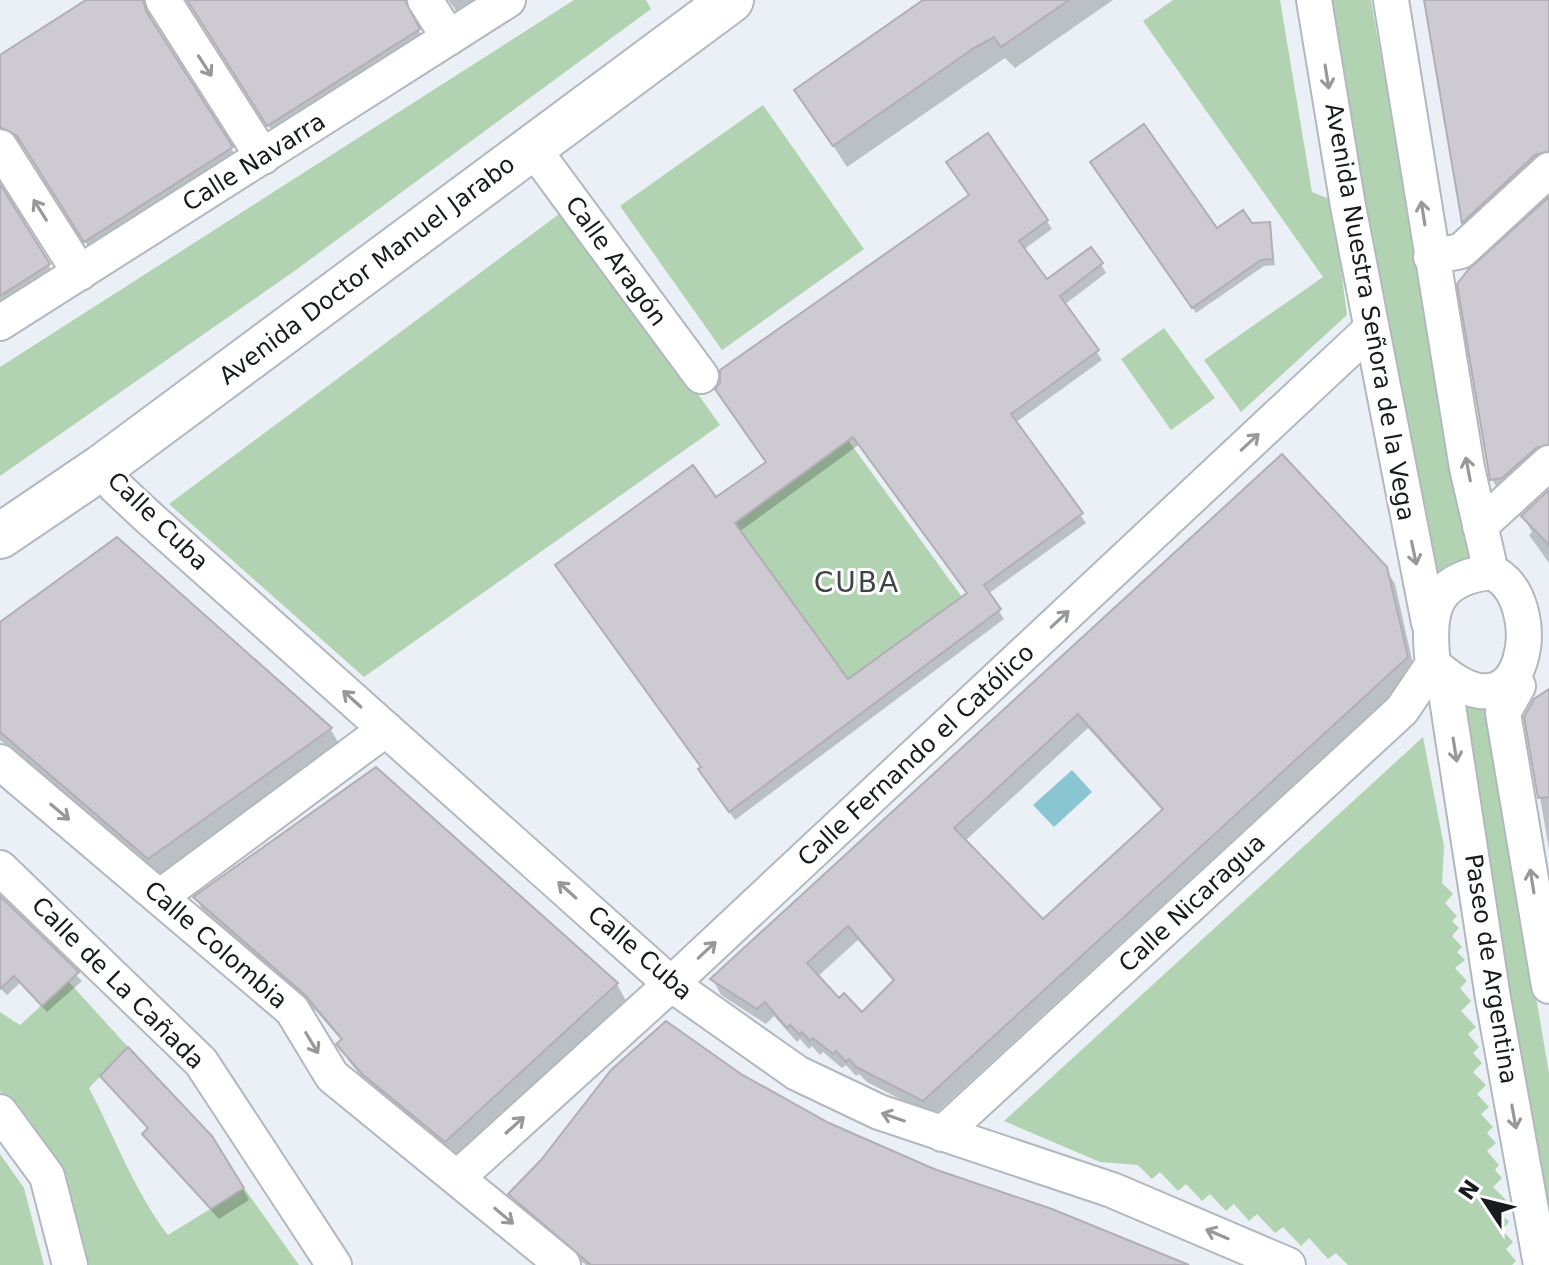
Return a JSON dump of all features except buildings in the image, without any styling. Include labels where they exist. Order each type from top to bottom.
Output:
[{"type":"street","points":[[163,0],[263,157]]},
{"type":"street","points":[[425,0],[449,38]]},
{"type":"street","name":"Calle Navarra","points":[[0,323],[508,0]]},
{"type":"street","name":"Avenida Nuestra Señora de la Vega","points":[[1314,0],[1371,329],[1429,623]]},
{"type":"street","points":[[1391,0],[1431,257],[1491,572]]},
{"type":"street","name":"Avenida Doctor Manuel Jarabo","points":[[0,536],[102,467],[532,147],[707,7]]},
{"type":"street","points":[[0,147],[80,273]]},
{"type":"street","name":"Calle Aragón","points":[[532,147],[701,376]]},
{"type":"street","points":[[1431,257],[1461,251],[1549,170]]},
{"type":"street","name":"Calle Fernando el Católico","points":[[457,1178],[671,984],[1371,329]]},
{"type":"street","points":[[1480,526],[1549,463]]},
{"type":"street","name":"Calle Cuba","points":[[102,467],[116,487],[146,515],[671,984],[797,1073],[879,1112],[1112,1190],[1288,1265]]},
{"type":"street","points":[[1534,676],[1499,692],[1478,692],[1458,686],[1438,668],[1429,623],[1434,606],[1451,586],[1473,574],[1491,572],[1537,592],[1546,615],[1549,634],[1545,653],[1534,676],[1503,713],[1549,986]]},
{"type":"street","name":"Calle Nicaragua","points":[[942,1134],[1402,710],[1438,668]]},
{"type":"street","name":"Paseo de Argentina","points":[[1438,668],[1541,1265]]},
{"type":"street","points":[[161,896],[386,729]]},
{"type":"street","name":"Calle Colombia","points":[[0,762],[292,1010],[332,1076],[563,1265]]},
{"type":"street","name":"Calle de La Cañada","points":[[0,868],[201,1062],[334,1265]]},
{"type":"street","points":[[0,1112],[47,1176],[70,1265]]},
{"type":"green space","points":[[574,0],[646,0],[651,9],[293,272],[0,476],[0,367]]},
{"type":"green space","points":[[1173,0],[1280,0],[1312,192],[1332,200],[1347,315],[1241,412],[1204,360],[1323,277],[1143,21]]},
{"type":"green space","points":[[1327,0],[1371,0],[1470,564],[1431,591]]},
{"type":"green space","points":[[763,105],[864,249],[722,350],[620,206]]},
{"type":"green space","points":[[566,209],[720,425],[364,677],[169,504]]},
{"type":"green space","points":[[1164,328],[1215,398],[1171,430],[1121,359]]},
{"type":"green space","points":[[848,440],[962,597],[848,679],[735,523]]},
{"type":"green space","points":[[1459,699],[1486,706],[1549,1073],[1549,1229]]},
{"type":"green space","points":[[1423,737],[1444,846],[1442,883],[1453,894],[1445,903],[1457,916],[1452,921],[1459,928],[1452,936],[1462,947],[1457,952],[1465,960],[1455,968],[1467,981],[1460,988],[1471,1001],[1461,1011],[1476,1027],[1468,1034],[1479,1047],[1473,1053],[1482,1063],[1473,1072],[1486,1085],[1477,1094],[1489,1107],[1481,1114],[1493,1127],[1487,1133],[1496,1143],[1487,1151],[1499,1165],[1495,1170],[1502,1178],[1493,1187],[1506,1200],[1497,1209],[1509,1222],[1502,1230],[1513,1242],[1506,1249],[1516,1261],[1512,1265],[1348,1265],[1336,1253],[1328,1259],[1309,1238],[1301,1246],[1283,1227],[1275,1233],[1257,1214],[1249,1221],[1234,1204],[1226,1211],[1210,1194],[1202,1201],[1186,1184],[1178,1191],[1160,1172],[1152,1179],[1138,1165],[1100,1162],[1004,1121]]},
{"type":"green space","points":[[68,981],[128,1047],[89,1088],[135,1182],[168,1235],[244,1188],[299,1265],[83,1265],[56,1166],[0,1091],[0,1012],[20,1025]]},
{"type":"green space","points":[[0,1154],[24,1188],[44,1265],[0,1265]]},
{"type":"water","points":[[1072,770],[1092,792],[1054,827],[1033,805]]},
{"type":"district","name":"CUBA","points":[[857,582]]}]
